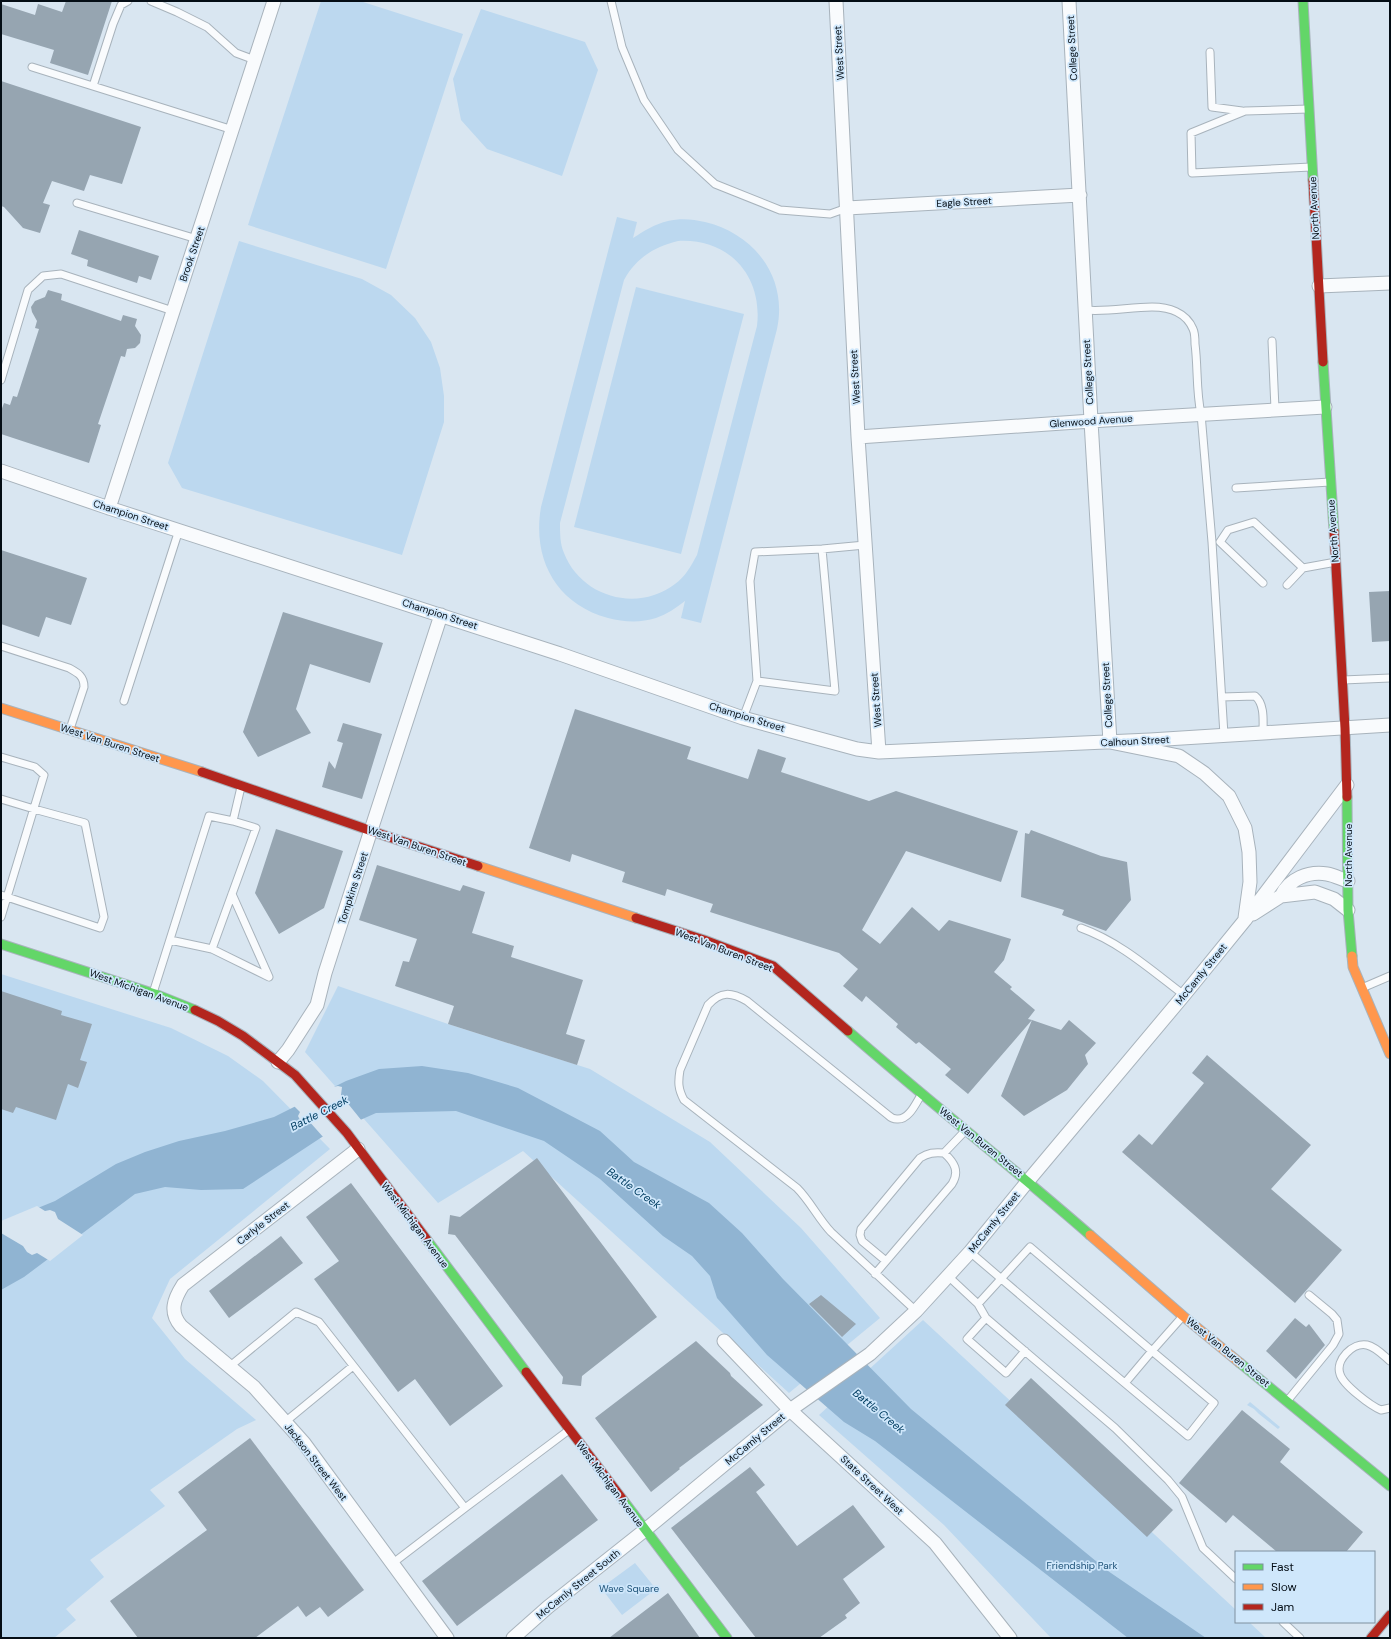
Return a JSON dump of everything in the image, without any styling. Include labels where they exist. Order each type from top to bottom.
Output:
[{"type":"street","name":"Brook Street","points":[[109,508],[274,1]]},
{"type":"street","name":"West Street","points":[[836,1],[858,437],[879,752]]},
{"type":"street","name":"College Street","points":[[1070,1],[1090,421],[1110,742]]},
{"type":"street","name":"North Avenue","points":[[1303,1],[1325,407],[1336,562],[1348,785],[1348,910],[1353,967],[1390,1054]]},
{"type":"street","name":"Eagle Street","points":[[847,208],[1080,194]]},
{"type":"street","points":[[1319,286],[1390,283]]},
{"type":"street","name":"Glenwood Avenue","points":[[858,437],[1275,409],[1325,407]]},
{"type":"street","name":"Champion Street","points":[[1,471],[109,508],[560,654],[743,718],[857,749],[879,752]]},
{"type":"street","name":"Tompkins Street","points":[[278,1062],[288,1050],[317,1005],[371,830],[441,615]]},
{"type":"street","name":"West Van Buren Street","points":[[1,708],[704,940],[773,966],[921,1094],[1028,1181],[1183,1316],[1288,1400],[1390,1486]]},
{"type":"street","name":"Calhoun Street","points":[[879,752],[1110,742],[1390,724]]},
{"type":"street","points":[[1110,742],[1179,756],[1204,773],[1229,796],[1245,828],[1249,852],[1250,882],[1245,920]]},
{"type":"street","name":"McCamly Street","points":[[645,1530],[790,1410],[870,1354],[916,1311],[970,1252],[1184,995],[1245,920],[1348,785]]},
{"type":"street","points":[[1281,896],[1285,888],[1290,883],[1301,877],[1317,873],[1328,874],[1348,881]]},
{"type":"street","points":[[1245,920],[1281,896],[1315,892],[1334,899],[1348,910]]},
{"type":"street","name":"West Michigan Avenue","points":[[1,944],[153,993],[186,1006],[218,1021],[243,1036],[295,1075],[347,1133],[358,1150],[727,1638]]},
{"type":"street","name":"Carlyle Street","points":[[174,1302],[183,1285],[358,1150]]},
{"type":"street","name":"Jackson Street West","points":[[174,1302],[174,1314],[176,1321],[254,1387],[304,1443],[447,1638]]},
{"type":"street","name":"State Street West","points":[[724,1341],[790,1410],[935,1543],[1010,1638]]},
{"type":"street","name":"McCamly Street South","points":[[513,1638],[548,1607],[645,1530]]},
{"type":"street","points":[[1371,1638],[1390,1615]]},
{"type":"lane","points":[[93,86],[113,24],[121,5],[128,1]]},
{"type":"lane","points":[[151,1],[207,27],[236,53],[255,60]]},
{"type":"lane","points":[[611,1],[622,48],[644,100],[678,150],[715,184],[780,210],[830,214],[847,208]]},
{"type":"lane","points":[[1210,52],[1212,107],[1245,111],[1309,109]]},
{"type":"lane","points":[[32,67],[233,130]]},
{"type":"lane","points":[[1245,111],[1190,133],[1192,173],[1312,167]]},
{"type":"lane","points":[[77,202],[197,239]]},
{"type":"lane","points":[[1,380],[28,290],[43,276],[61,274],[173,311]]},
{"type":"lane","points":[[1085,310],[1100,311],[1152,307],[1172,309],[1185,318],[1193,329],[1197,358],[1198,400],[1201,414],[1216,542],[1224,735]]},
{"type":"lane","points":[[1272,341],[1275,409]]},
{"type":"lane","points":[[1236,488],[1330,482]]},
{"type":"lane","points":[[1216,542],[1228,530],[1254,522],[1302,568]]},
{"type":"lane","points":[[124,701],[179,530]]},
{"type":"lane","points":[[1216,542],[1264,583]]},
{"type":"lane","points":[[743,718],[756,681],[750,580],[755,552],[822,549],[865,545]]},
{"type":"lane","points":[[756,681],[835,691],[822,549]]},
{"type":"lane","points":[[1287,585],[1302,568],[1336,562]]},
{"type":"lane","points":[[1,646],[80,673],[84,680],[84,687],[70,730]]},
{"type":"lane","points":[[1342,680],[1390,678]]},
{"type":"lane","points":[[1222,697],[1255,696],[1259,699],[1262,710],[1264,733]]},
{"type":"lane","points":[[1,757],[35,767],[44,775],[4,896],[1,917]]},
{"type":"lane","points":[[233,821],[241,786]]},
{"type":"lane","points":[[1,799],[85,823],[104,917],[100,928],[4,896]]},
{"type":"lane","points":[[153,993],[209,816],[256,828],[212,949]]},
{"type":"lane","points":[[170,940],[212,949],[269,977],[232,894]]},
{"type":"lane","points":[[1082,928],[1099,934],[1114,943],[1184,995]]},
{"type":"lane","points":[[1362,988],[1390,976]]},
{"type":"lane","points":[[916,1311],[821,1222],[806,1198],[796,1188],[684,1100],[679,1089],[680,1070],[708,1005],[716,996],[727,994],[738,996],[747,1001],[888,1115],[897,1119],[904,1118],[911,1111],[921,1094]]},
{"type":"lane","points":[[944,1153],[966,1130]]},
{"type":"lane","points":[[875,1274],[952,1184],[956,1177],[956,1169],[953,1162],[944,1153],[935,1152],[926,1154],[920,1158],[861,1229],[860,1235],[862,1241],[886,1261]]},
{"type":"lane","points":[[970,1252],[1002,1280],[1188,1436],[1214,1403],[1030,1247],[1002,1280],[978,1304]]},
{"type":"lane","points":[[948,1276],[978,1304],[986,1318],[1115,1428],[1168,1480],[1182,1497],[1204,1548],[1235,1579]]},
{"type":"lane","points":[[1288,1400],[1333,1345],[1339,1334],[1337,1320],[1309,1295]]},
{"type":"lane","points":[[229,1367],[296,1312],[319,1322],[465,1508]]},
{"type":"lane","points":[[1125,1383],[1183,1316]]},
{"type":"lane","points":[[986,1318],[967,1339],[1006,1372],[1025,1351]]},
{"type":"lane","points":[[1390,1361],[1370,1346],[1357,1346],[1343,1358],[1340,1363],[1339,1370],[1343,1381],[1370,1404],[1381,1410],[1390,1408]]},
{"type":"lane","points":[[285,1422],[353,1366]]},
{"type":"lane","points":[[392,1563],[570,1430]]},
{"type":"lane","points":[[1284,1623],[1300,1638]]},
{"type":"green space","points":[[321,1],[360,1],[463,34],[386,269],[248,225]]},
{"type":"green space","points":[[481,9],[585,42],[598,70],[562,176],[487,149],[461,120],[453,79]]},
{"type":"green space","points":[[617,217],[637,222],[633,238],[645,230],[663,222],[682,219],[705,222],[723,228],[739,237],[753,248],[764,261],[772,276],[777,292],[779,310],[777,329],[701,623],[681,618],[685,601],[664,615],[644,621],[608,618],[590,611],[574,602],[552,577],[545,561],[540,544],[539,526],[541,507]],"holes":[[[678,241],[696,242],[713,246],[727,253],[739,264],[748,276],[754,291],[757,308],[757,326],[697,555],[685,575],[675,584],[660,593],[644,598],[628,599],[612,596],[597,590],[583,580],[572,568],[562,546],[560,523],[624,280],[634,265],[646,254],[669,243]]]},
{"type":"green space","points":[[239,241],[362,279],[391,295],[415,318],[431,342],[440,368],[444,396],[444,422],[402,555],[182,488],[168,463]]},
{"type":"green space","points":[[636,287],[744,314],[681,554],[574,527]]},
{"type":"green space","points":[[1,974],[171,1028],[228,1056],[263,1081],[330,1149],[170,1279],[152,1318],[185,1359],[256,1420],[237,1429],[150,1490],[165,1506],[90,1560],[104,1577],[66,1609],[76,1620],[54,1638],[1,1638]]},
{"type":"green space","points":[[338,986],[448,1024],[590,1069],[710,1142],[801,1228],[880,1318],[789,1393],[523,1151],[438,1203],[305,1052]]},
{"type":"green space","name":"Friendship Park","points":[[923,1320],[1235,1609],[1235,1623],[1250,1623],[1266,1638],[1051,1638],[944,1525],[819,1415]]},
{"type":"green space","points":[[1250,1402],[1280,1427],[1278,1429],[1247,1405]]},
{"type":"green space","name":"Wave Square","points":[[635,1563],[656,1589],[622,1615],[601,1588]]},
{"type":"water","name":"Battle Creek","points":[[422,1066],[468,1073],[518,1088],[600,1131],[634,1162],[709,1203],[742,1233],[783,1279],[911,1409],[1108,1571],[1206,1638],[1128,1638],[875,1441],[844,1422],[767,1355],[717,1298],[710,1276],[692,1256],[663,1236],[600,1179],[544,1141],[456,1111],[376,1113],[322,1137],[243,1189],[201,1190],[165,1187],[135,1194],[24,1277],[1,1290],[1,1223],[55,1201],[116,1164],[145,1152],[179,1141],[225,1131],[274,1117],[346,1081],[379,1069]]},
{"type":"pier","points":[[332,1086],[342,1087],[341,1095],[362,1121],[324,1138],[308,1120],[300,1120],[298,1116],[300,1112],[293,1105]]},
{"type":"pier","points":[[37,1206],[45,1211],[50,1210],[55,1212],[58,1219],[83,1235],[50,1261],[37,1253],[32,1255],[27,1252],[23,1246],[1,1233],[1,1221]]},
{"type":"building","points":[[66,1],[112,1],[88,75],[50,63],[54,50],[1,34],[1,4],[35,15],[38,4],[62,12]]},
{"type":"building","points":[[1,81],[141,127],[122,184],[90,175],[84,191],[52,181],[43,203],[50,205],[40,233],[23,228],[4,207],[1,206]]},
{"type":"building","points":[[79,230],[159,256],[151,280],[139,276],[137,283],[87,266],[88,260],[71,254]]},
{"type":"building","points":[[48,290],[62,294],[61,300],[121,321],[123,315],[137,319],[135,326],[141,335],[140,343],[135,348],[127,349],[125,357],[121,356],[98,424],[101,425],[89,463],[1,434],[1,411],[4,403],[10,405],[13,396],[17,397],[39,329],[35,328],[37,321],[31,307],[35,301],[45,297]]},
{"type":"building","points":[[1,550],[87,578],[71,625],[46,617],[39,637],[1,624]]},
{"type":"building","points":[[1390,591],[1390,641],[1372,642],[1369,592]]},
{"type":"building","points":[[283,612],[383,643],[370,683],[310,664],[296,709],[311,733],[258,757],[243,732]]},
{"type":"building","points":[[575,709],[691,747],[687,759],[748,779],[758,749],[786,758],[781,772],[869,801],[896,791],[1018,831],[1001,882],[906,851],[862,930],[880,944],[912,907],[939,931],[949,920],[1011,939],[1004,960],[994,972],[1012,987],[1010,989],[1035,1010],[1028,1019],[1032,1020],[968,1094],[945,1075],[951,1069],[919,1042],[916,1044],[896,1027],[898,1024],[866,996],[862,1002],[843,986],[858,969],[839,953],[710,912],[713,904],[667,889],[665,896],[622,882],[625,872],[572,854],[570,862],[529,848]]},
{"type":"building","points":[[343,723],[382,734],[362,799],[322,787],[329,761],[335,769],[343,743],[337,741]]},
{"type":"building","points":[[276,829],[343,851],[324,908],[279,934],[255,893]]},
{"type":"building","points":[[1031,830],[1101,856],[1127,862],[1131,900],[1106,931],[1062,915],[1064,910],[1021,897],[1025,833],[1029,834]]},
{"type":"building","points":[[377,865],[460,891],[463,885],[485,892],[472,933],[514,946],[511,957],[583,980],[566,1034],[585,1040],[577,1065],[448,1024],[454,1006],[395,986],[403,961],[409,962],[417,939],[359,920]]},
{"type":"building","points":[[1,991],[62,1011],[61,1015],[92,1024],[80,1060],[87,1062],[78,1088],[68,1084],[56,1120],[16,1107],[13,1113],[1,1109]]},
{"type":"building","points":[[1032,1020],[1061,1030],[1069,1020],[1096,1043],[1085,1055],[1088,1064],[1067,1090],[1024,1116],[1001,1096]]},
{"type":"building","points":[[1207,1055],[1311,1145],[1271,1189],[1342,1250],[1295,1303],[1122,1152],[1139,1134],[1152,1145],[1204,1083],[1192,1073]]},
{"type":"building","points":[[537,1158],[657,1317],[582,1376],[581,1386],[562,1384],[563,1377],[455,1235],[448,1234],[450,1215],[460,1217]]},
{"type":"building","points":[[351,1183],[503,1386],[450,1426],[415,1379],[398,1392],[314,1279],[339,1261],[306,1217]]},
{"type":"building","points":[[281,1236],[303,1263],[229,1318],[209,1291]]},
{"type":"building","points":[[821,1295],[856,1324],[842,1337],[809,1304]]},
{"type":"building","points":[[1295,1318],[1306,1327],[1309,1324],[1325,1345],[1296,1379],[1266,1351]]},
{"type":"building","points":[[696,1341],[763,1405],[679,1468],[680,1469],[651,1492],[595,1418]]},
{"type":"building","points":[[1031,1378],[1173,1510],[1147,1537],[1005,1405]]},
{"type":"building","points":[[1242,1410],[1290,1449],[1280,1462],[1363,1532],[1347,1551],[1276,1551],[1233,1515],[1226,1523],[1179,1483]]},
{"type":"building","points":[[250,1438],[364,1590],[328,1617],[320,1607],[306,1617],[298,1606],[255,1638],[138,1638],[110,1601],[207,1530],[178,1492]]},
{"type":"building","points":[[750,1467],[765,1485],[756,1492],[797,1546],[853,1505],[885,1547],[843,1579],[860,1603],[845,1615],[847,1618],[819,1638],[756,1638],[671,1528]]},
{"type":"building","points":[[562,1474],[598,1520],[457,1626],[422,1581]]},
{"type":"building","points":[[668,1593],[700,1638],[609,1638]]},
{"type":"traffic: fast","points":[[1303,1],[1313,180]]},
{"type":"traffic: fast","points":[[1323,362],[1334,531]]},
{"type":"traffic: fast","points":[[1347,797],[1348,910],[1352,956]]},
{"type":"traffic: fast","points":[[1,944],[155,994],[195,1010]]},
{"type":"traffic: fast","points":[[848,1031],[1090,1235]]},
{"type":"traffic: fast","points":[[427,1240],[526,1372]]},
{"type":"traffic: fast","points":[[1240,1363],[1390,1486]]},
{"type":"traffic: fast","points":[[623,1500],[727,1638]]},
{"type":"traffic: slow","points":[[1,708],[202,772]]},
{"type":"traffic: slow","points":[[478,866],[636,918]]},
{"type":"traffic: slow","points":[[1352,956],[1353,967],[1390,1054]]},
{"type":"traffic: slow","points":[[1090,1235],[1183,1316],[1240,1363]]},
{"type":"traffic: jam","points":[[1313,180],[1323,362]]},
{"type":"traffic: jam","points":[[1334,531],[1345,728],[1347,797]]},
{"type":"traffic: jam","points":[[202,772],[386,836],[478,866]]},
{"type":"traffic: jam","points":[[636,918],[704,940],[773,966],[848,1031]]},
{"type":"traffic: jam","points":[[195,1010],[218,1021],[243,1036],[295,1075],[347,1133],[427,1240]]},
{"type":"traffic: jam","points":[[526,1372],[623,1500]]},
{"type":"traffic: jam","points":[[1371,1638],[1390,1615]]}]
